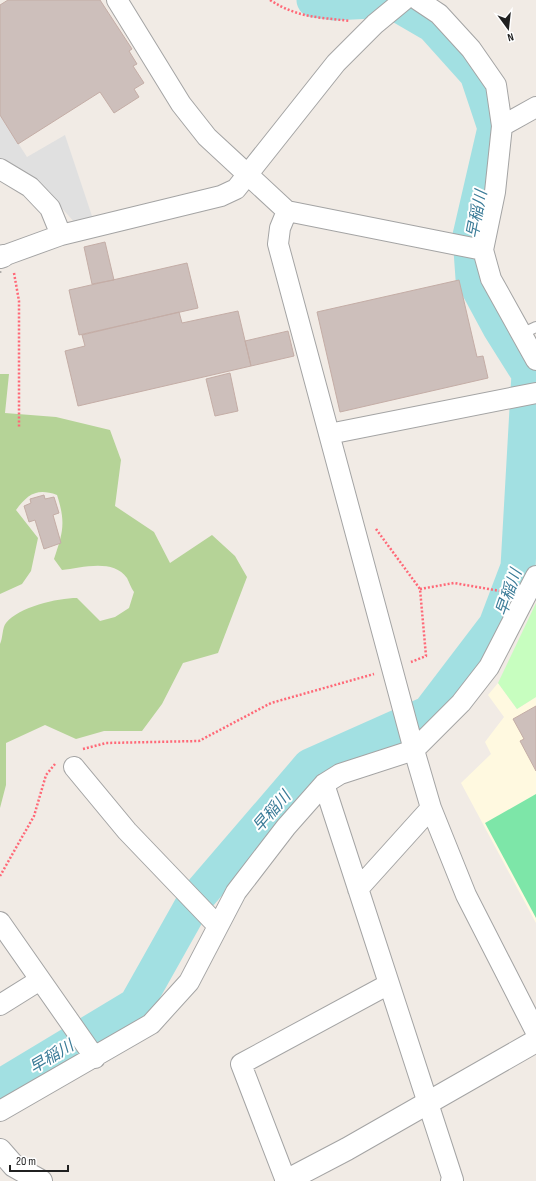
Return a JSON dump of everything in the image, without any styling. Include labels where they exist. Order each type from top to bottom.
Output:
[{"type":"street","points":[[117,0],[181,104],[207,137],[247,176],[287,211],[483,250]]},
{"type":"street","points":[[4,255],[61,235],[221,196],[236,189],[336,63],[375,24],[404,0]]},
{"type":"street","points":[[418,0],[439,14],[471,48],[496,85],[502,126],[495,192],[483,250],[491,279],[529,330],[536,360]]},
{"type":"street","points":[[502,126],[536,108]]},
{"type":"street","points":[[0,169],[30,188],[50,208],[61,235]]},
{"type":"street","points":[[287,211],[280,228],[278,244],[414,750],[431,808],[466,895],[536,1032]]},
{"type":"street","points":[[329,434],[536,393]]},
{"type":"street","points":[[0,1111],[95,1058],[151,1024],[189,982],[236,892],[286,827],[324,784],[340,774],[414,750],[461,703],[489,667],[536,576]]},
{"type":"street","points":[[70,759],[126,831],[218,926]]},
{"type":"street","points":[[324,784],[453,1180],[451,1181]]},
{"type":"street","points":[[358,889],[431,808]]},
{"type":"street","points":[[0,922],[95,1058]]},
{"type":"street","points":[[0,1004],[40,980]]},
{"type":"street","points":[[389,984],[241,1064],[286,1181],[347,1149],[536,1041]]},
{"type":"street","points":[[0,1150],[14,1166],[41,1181]]},
{"type":"path","points":[[270,0],[286,10],[304,16],[375,24]]},
{"type":"path","points":[[4,255],[19,301],[19,428]]},
{"type":"path","points":[[0,876],[34,816],[46,775],[70,759],[106,743],[199,741],[271,704],[392,668],[426,656],[420,589],[375,527]]},
{"type":"path","points":[[420,589],[454,583],[526,596]]},
{"type":"shaded area","points":[[0,115],[27,157],[65,135],[93,219],[76,224],[37,180],[0,159]]},
{"type":"shaded area","points":[[498,683],[517,709],[536,697],[536,923],[461,783],[491,754],[485,742],[504,717],[488,695]]},
{"type":"green space","points":[[0,374],[9,374],[5,413],[56,417],[110,430],[121,460],[115,506],[154,532],[170,563],[212,535],[235,556],[247,577],[218,653],[183,663],[162,704],[142,731],[104,731],[76,739],[45,725],[6,743],[6,785],[0,808],[0,644],[6,623],[20,612],[39,604],[69,598],[77,598],[100,621],[115,617],[129,608],[134,592],[127,578],[114,568],[105,566],[87,566],[62,570],[54,559],[60,542],[62,527],[62,513],[57,495],[38,492],[29,496],[16,510],[38,538],[31,571],[22,584],[0,594]]},
{"type":"green space","points":[[536,603],[536,697],[517,709],[498,683]]},
{"type":"green space","points":[[536,794],[536,918],[485,823]]},
{"type":"building","points":[[8,0],[100,0],[132,49],[129,51],[137,64],[133,66],[144,83],[134,89],[139,97],[114,113],[100,92],[18,144],[0,115],[0,5]]},
{"type":"building","points":[[105,242],[114,280],[92,284],[84,247]]},
{"type":"building","points":[[187,263],[198,308],[79,335],[69,290]]},
{"type":"building","points":[[459,280],[477,357],[483,356],[488,378],[340,412],[317,312]]},
{"type":"building","points":[[238,311],[251,366],[78,406],[65,351],[85,346],[82,335],[179,312],[182,323]]},
{"type":"building","points":[[288,331],[294,356],[251,366],[245,341]]},
{"type":"building","points":[[230,373],[238,411],[215,416],[206,379]]},
{"type":"building","points":[[44,495],[45,499],[54,497],[59,513],[53,515],[61,543],[44,549],[35,520],[29,522],[24,506],[31,503],[30,499]]},
{"type":"building","points":[[536,706],[536,771],[520,741],[524,739],[513,719]]},
{"type":"waterway","name":"早稲川","points":[[0,1087],[136,1005],[195,900],[310,766],[429,713],[496,625],[518,567],[529,374],[500,328],[473,278],[470,236],[495,128],[477,74],[433,25],[390,0],[334,3],[314,0]]}]
